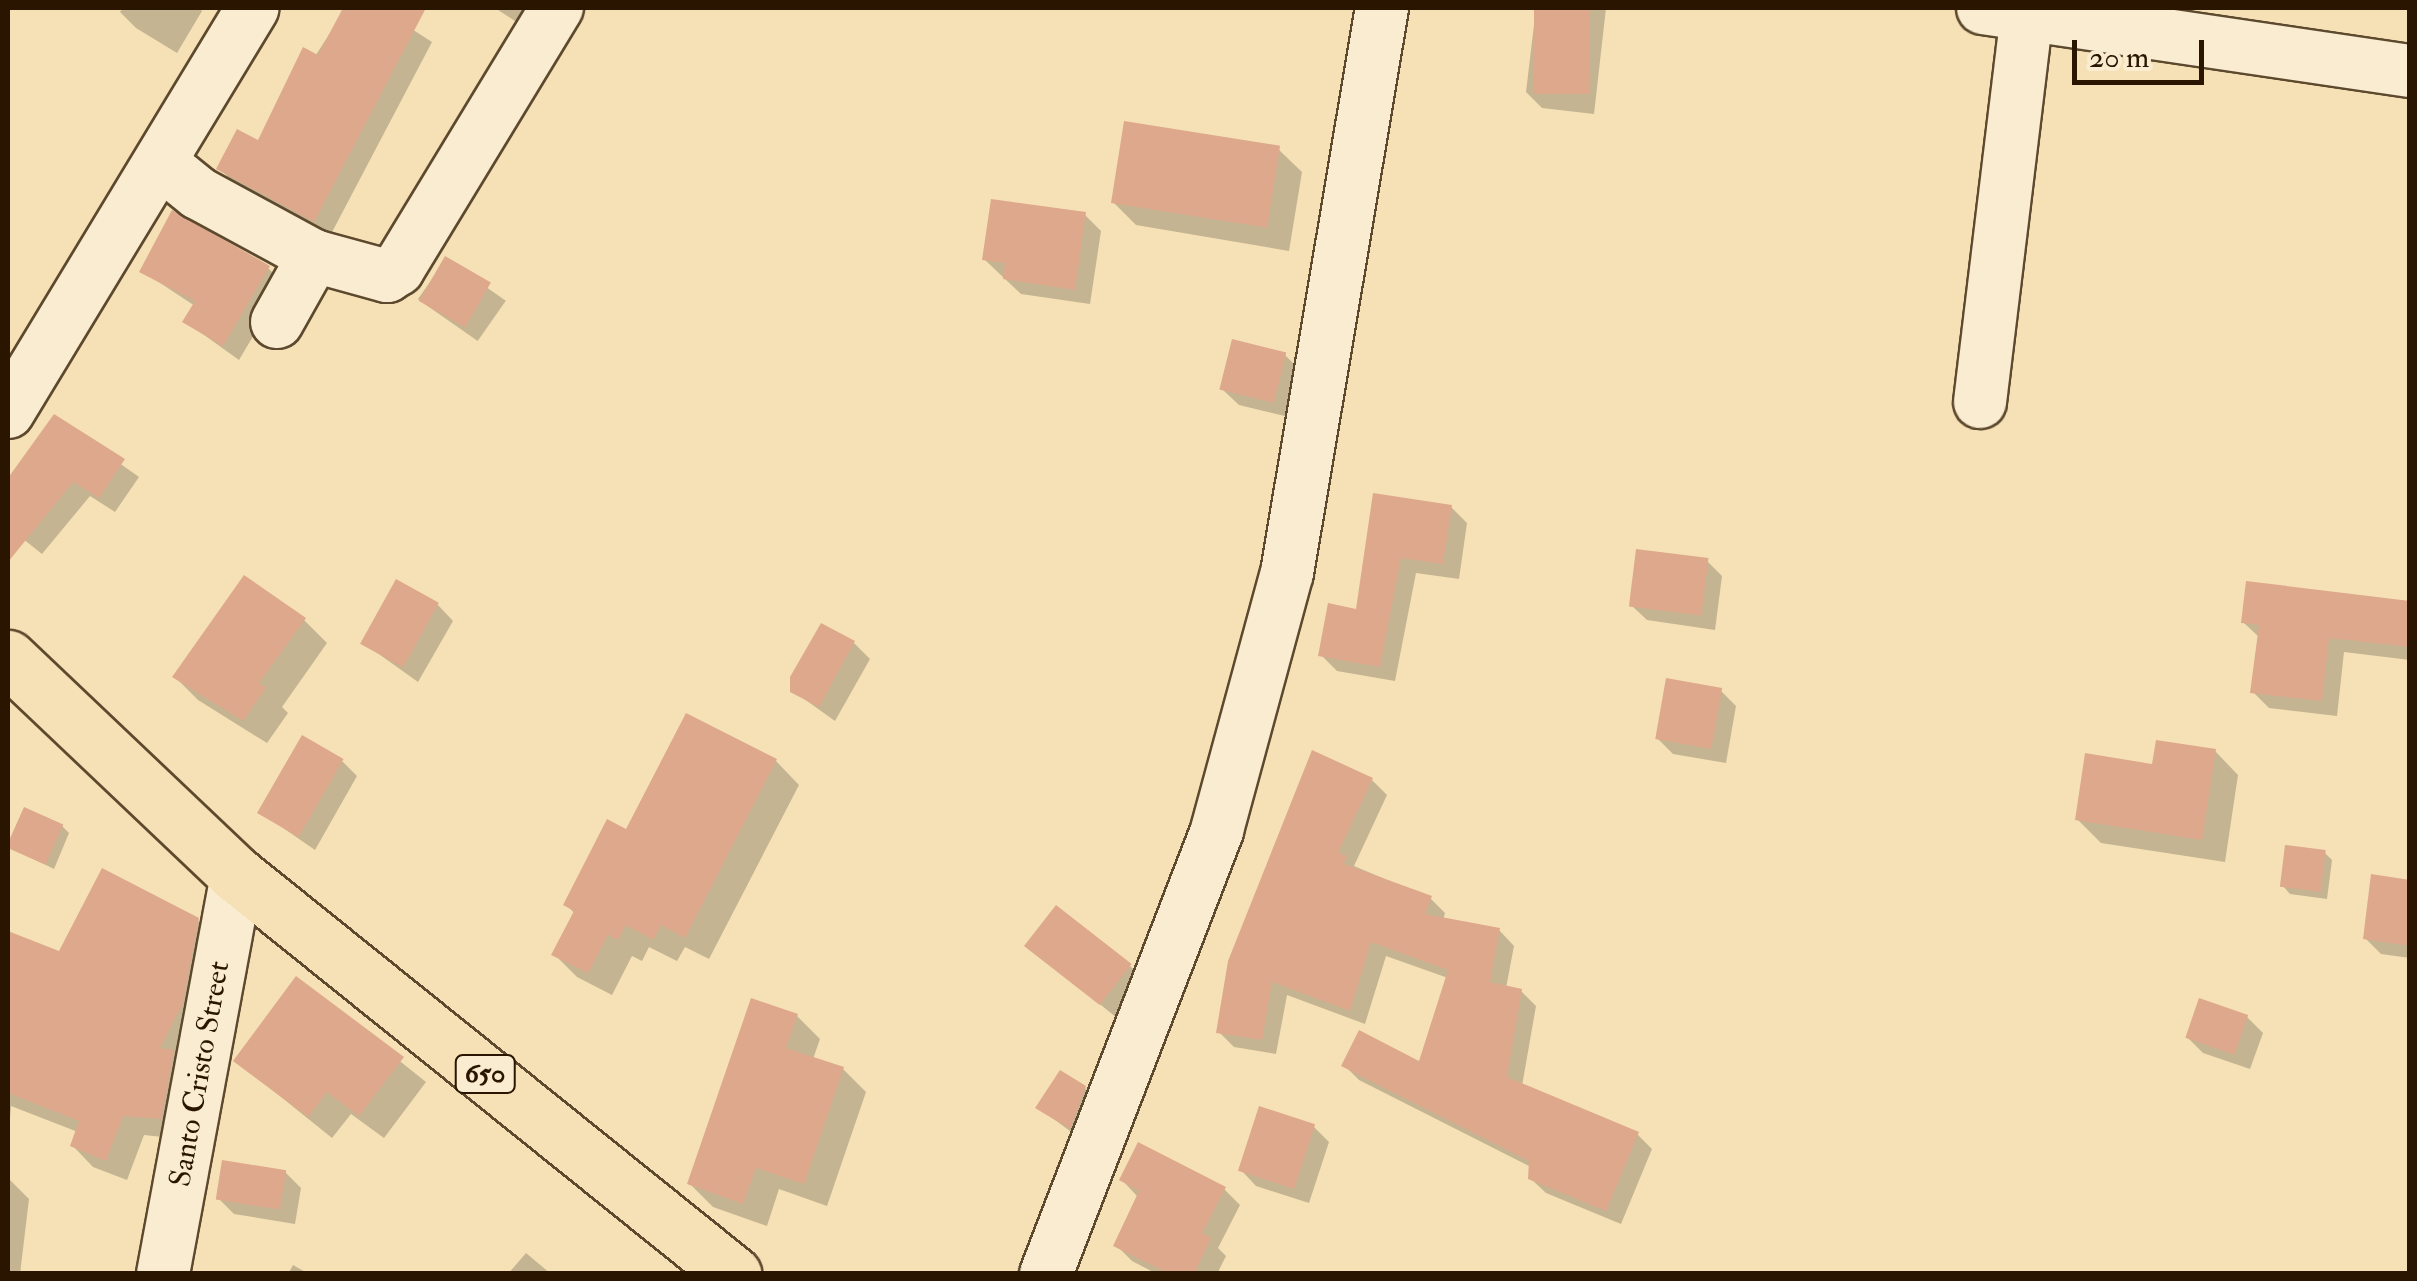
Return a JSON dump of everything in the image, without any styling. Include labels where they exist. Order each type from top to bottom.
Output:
[{"type":"main road","name":"650","points":[[8,658],[237,874],[733,1274]]},
{"type":"street","points":[[8,412],[253,8]]},
{"type":"street","points":[[162,162],[198,193],[314,256],[386,276],[398,268],[557,8]]},
{"type":"street","points":[[1046,1274],[1217,830],[1287,573],[1382,8]]},
{"type":"street","points":[[1980,402],[2005,11],[2410,71]]},
{"type":"street","points":[[277,322],[314,256]]},
{"type":"street","name":"Santo Cristo Street","points":[[163,1274],[237,874]]},
{"type":"building","points":[[343,8],[426,8],[314,222],[216,169],[237,129],[258,140],[303,47],[318,55]]},
{"type":"building","points":[[1534,8],[1589,8],[1589,94],[1534,94]]},
{"type":"building","points":[[1124,121],[1280,146],[1267,228],[1111,203]]},
{"type":"building","points":[[991,199],[1086,212],[1075,290],[1003,279],[1005,263],[982,260]]},
{"type":"building","points":[[172,210],[270,266],[223,346],[182,322],[195,301],[139,272]]},
{"type":"building","points":[[445,256],[491,282],[465,328],[419,301]]},
{"type":"building","points":[[1232,339],[1286,353],[1274,403],[1219,389]]},
{"type":"building","points":[[54,414],[125,459],[99,498],[73,482],[8,562],[8,478]]},
{"type":"building","points":[[1373,493],[1452,505],[1443,564],[1401,558],[1380,667],[1318,656],[1328,603],[1356,609]]},
{"type":"building","points":[[1636,549],[1708,558],[1701,615],[1629,607]]},
{"type":"building","points":[[244,575],[306,618],[259,683],[266,688],[243,721],[172,677]]},
{"type":"building","points":[[396,579],[439,603],[403,667],[360,644]]},
{"type":"building","points":[[2246,581],[2410,601],[2410,647],[2329,638],[2322,701],[2250,693],[2259,625],[2241,623]]},
{"type":"building","points":[[821,623],[855,641],[819,707],[790,692],[790,677]]},
{"type":"building","points":[[1666,678],[1722,688],[1711,749],[1655,739]]},
{"type":"building","points":[[686,713],[777,759],[685,938],[661,925],[653,940],[626,925],[618,940],[608,935],[588,973],[551,955],[574,911],[563,905],[607,819],[626,829]]},
{"type":"building","points":[[302,735],[344,759],[299,837],[257,813]]},
{"type":"building","points":[[2156,740],[2216,749],[2202,840],[2075,820],[2085,753],[2152,764]]},
{"type":"building","points":[[1312,750],[1373,778],[1338,853],[1347,856],[1344,864],[1432,896],[1425,914],[1500,928],[1490,982],[1522,989],[1507,1077],[1639,1132],[1606,1211],[1528,1179],[1529,1161],[1341,1066],[1359,1030],[1419,1061],[1448,970],[1371,942],[1350,1011],[1272,982],[1262,1040],[1216,1033],[1228,961]]},
{"type":"building","points":[[24,807],[63,824],[45,865],[8,848]]},
{"type":"building","points":[[2285,845],[2326,850],[2321,892],[2280,887]]},
{"type":"building","points":[[102,868],[199,918],[182,1005],[160,1048],[174,1050],[161,1119],[123,1116],[106,1161],[70,1146],[79,1121],[8,1093],[8,931],[59,951]]},
{"type":"building","points":[[2371,874],[2410,880],[2410,946],[2363,939]]},
{"type":"building","points":[[1056,905],[1132,964],[1100,1005],[1024,946]]},
{"type":"building","points":[[296,976],[404,1057],[359,1116],[327,1092],[308,1117],[233,1061]]},
{"type":"building","points":[[751,998],[798,1014],[786,1048],[844,1067],[804,1184],[756,1168],[743,1204],[687,1184]]},
{"type":"building","points":[[2199,998],[2248,1015],[2234,1055],[2185,1038]]},
{"type":"building","points":[[1060,1070],[1086,1086],[1070,1129],[1035,1108]]},
{"type":"building","points":[[1259,1106],[1315,1124],[1294,1189],[1238,1171]]},
{"type":"building","points":[[1138,1142],[1226,1187],[1202,1233],[1211,1238],[1194,1274],[1170,1274],[1113,1246],[1139,1191],[1119,1180]]},
{"type":"building","points":[[222,1160],[286,1170],[280,1210],[216,1200]]}]
